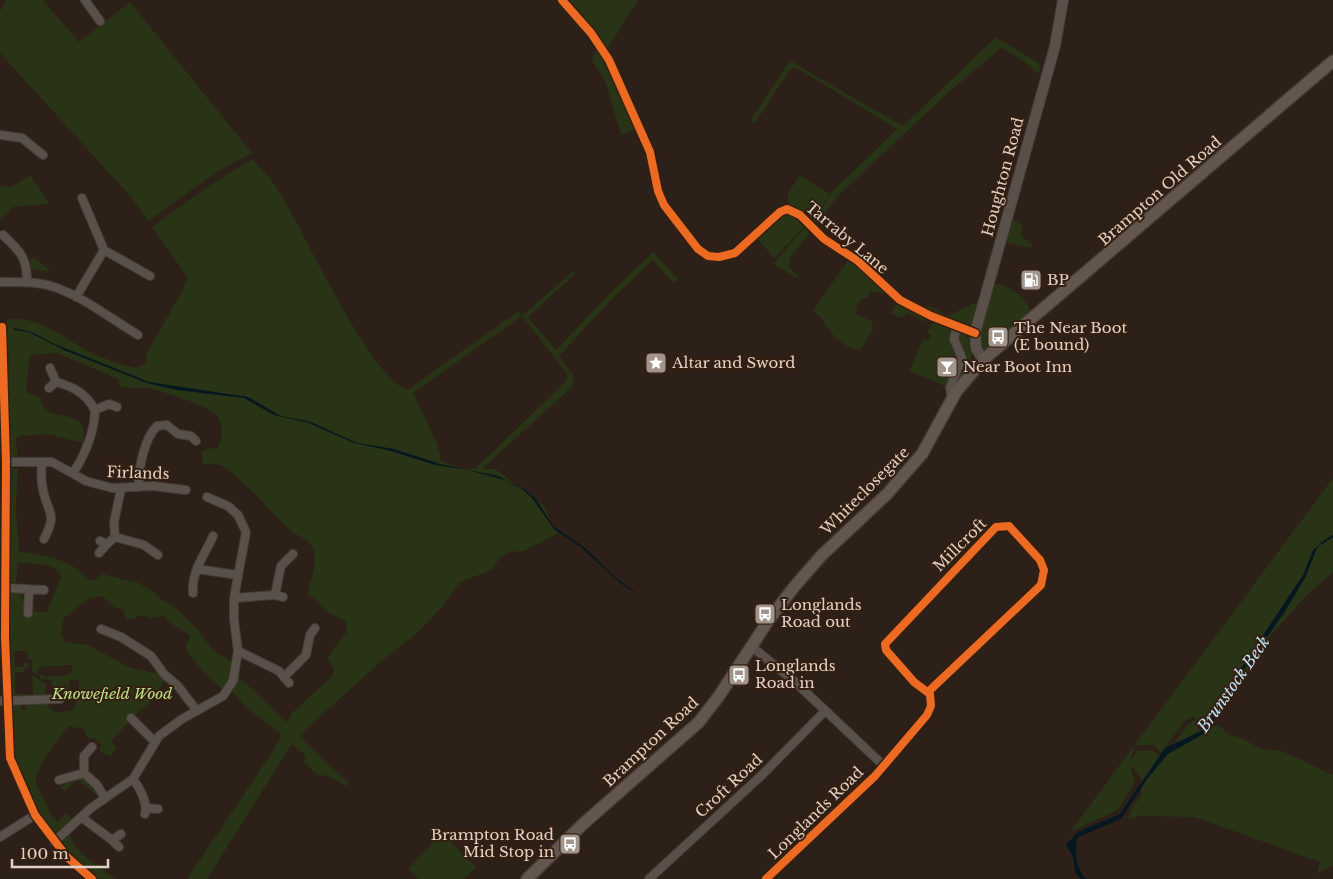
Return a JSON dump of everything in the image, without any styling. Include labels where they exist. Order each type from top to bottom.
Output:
[{"type":"main road","name":"Brampton Old Road","points":[[1006,342],[1333,61]]},
{"type":"main road","name":"Whiteclosegate","points":[[776,611],[822,555],[909,471],[936,433],[952,399],[969,375],[983,360],[1006,342]]},
{"type":"main road","name":"Brampton Road","points":[[526,879],[583,824],[699,722],[719,696],[776,611]]},
{"type":"street","points":[[85,0],[100,21]]},
{"type":"street","name":"Tarraby Lane","points":[[562,0],[591,33],[609,60],[650,152],[661,200],[698,249],[708,256],[729,256],[735,253],[780,212],[787,209],[806,220],[824,239],[858,261],[900,300],[957,326],[975,332]]},
{"type":"street","name":"Houghton Road","points":[[983,360],[976,348],[975,332],[1055,46],[1063,0]]},
{"type":"street","points":[[0,136],[22,138],[43,155]]},
{"type":"street","points":[[82,198],[104,250],[150,276]]},
{"type":"street","points":[[3,235],[24,258],[27,264],[27,282]]},
{"type":"street","points":[[76,297],[104,250]]},
{"type":"street","points":[[0,282],[27,282],[53,287],[76,297],[138,335]]},
{"type":"street","points":[[952,399],[950,388],[962,358],[954,339],[957,326]]},
{"type":"street","points":[[2,327],[6,462],[3,560],[6,588],[4,700],[10,758],[35,816],[54,842],[92,879]]},
{"type":"street","points":[[50,368],[56,382],[86,395],[95,410],[94,422],[84,454],[73,473]]},
{"type":"street","points":[[48,388],[56,382]]},
{"type":"street","points":[[95,410],[109,404],[116,407]]},
{"type":"street","points":[[139,487],[140,464],[154,429],[161,425],[166,426],[178,434],[187,434],[196,441]]},
{"type":"street","points":[[187,434],[192,427]]},
{"type":"street","name":"Firlands","points":[[6,462],[52,462],[93,484],[121,489],[170,487],[186,490]]},
{"type":"street","points":[[42,462],[43,492],[52,511],[52,520],[44,539]]},
{"type":"street","points":[[115,537],[114,522],[121,489]]},
{"type":"street","points":[[54,842],[105,798],[133,779],[155,742],[167,729],[214,703],[230,689],[236,674],[238,651],[234,620],[234,598],[246,539],[245,526],[238,515],[228,506],[207,497]]},
{"type":"street","name":"Millcroft","points":[[1010,526],[1040,560],[1044,570],[1041,585],[928,692],[914,682],[886,650],[885,644],[996,527],[1010,526]]},
{"type":"street","points":[[193,593],[194,579],[200,558],[213,536]]},
{"type":"street","points":[[99,552],[104,542],[115,537],[144,545],[158,556]]},
{"type":"street","points":[[234,598],[279,596],[281,566],[293,554]]},
{"type":"street","points":[[197,569],[238,575]]},
{"type":"street","points":[[6,588],[44,590]]},
{"type":"street","points":[[28,613],[29,589]]},
{"type":"street","points":[[238,651],[260,660],[287,679],[306,655],[310,635],[316,627]]},
{"type":"street","points":[[102,629],[151,656],[164,674],[182,690],[197,711]]},
{"type":"street","name":"Longlands Road","points":[[751,646],[770,659],[884,766],[766,879]]},
{"type":"street","points":[[884,766],[927,715],[932,701],[928,692]]},
{"type":"street","points":[[4,700],[60,699]]},
{"type":"street","name":"Croft Road","points":[[649,879],[770,767],[825,711]]},
{"type":"street","points":[[131,718],[155,742]]},
{"type":"street","points":[[92,747],[84,756],[84,773],[97,785],[105,798]]},
{"type":"street","points":[[59,780],[84,773]]},
{"type":"street","points":[[133,779],[140,789],[146,811],[158,809]]},
{"type":"street","points":[[0,837],[35,816]]},
{"type":"street","points":[[81,818],[119,847]]},
{"type":"street","points":[[112,840],[120,834]]},
{"type":"green space","points":[[7,0],[43,0],[79,42],[130,2],[252,153],[220,170],[148,221],[130,196],[0,53],[0,11]]},
{"type":"green space","points":[[565,0],[638,0],[607,50]]},
{"type":"green space","points":[[996,37],[1040,64],[1039,74],[1002,48],[950,91],[838,196],[815,226],[812,222],[832,192],[897,129],[797,68],[793,68],[788,73],[755,123],[750,121],[787,65],[793,60],[800,67],[903,126]]},
{"type":"green space","points":[[597,47],[607,61],[636,130],[621,135],[605,80],[592,61]]},
{"type":"green space","points":[[253,159],[275,185],[288,206],[336,297],[372,356],[390,377],[407,390],[519,311],[522,316],[573,271],[575,274],[528,317],[556,350],[611,292],[653,252],[678,279],[673,283],[653,260],[611,300],[559,356],[574,376],[572,387],[482,469],[495,469],[545,506],[551,525],[559,533],[524,551],[509,552],[499,559],[492,570],[460,582],[443,606],[417,633],[378,664],[299,736],[349,783],[347,786],[328,776],[317,775],[304,762],[306,756],[292,744],[207,879],[187,879],[276,746],[281,734],[247,708],[232,692],[237,675],[287,722],[292,713],[333,675],[334,669],[327,658],[347,631],[346,622],[329,613],[308,594],[315,562],[314,552],[310,544],[293,533],[249,488],[222,466],[203,464],[201,452],[206,449],[217,448],[222,432],[217,416],[204,407],[152,389],[120,386],[118,379],[57,353],[30,355],[26,392],[40,397],[45,410],[78,421],[82,425],[84,433],[83,443],[46,434],[21,436],[16,439],[18,458],[15,462],[9,461],[6,376],[7,319],[19,319],[40,324],[94,354],[118,363],[136,368],[147,363],[146,354],[184,288],[187,277],[152,227],[210,185]],"holes":[[[522,316],[567,374],[567,380],[476,468],[471,469],[458,467],[441,460],[436,441],[413,393]]]},
{"type":"green space","points":[[30,175],[50,204],[13,207],[0,221],[0,186],[11,187]]},
{"type":"green space","points":[[800,175],[830,194],[813,218],[774,258],[756,237],[788,204],[788,193]]},
{"type":"green space","points":[[1013,220],[1023,227],[1021,236],[1033,245],[1030,248],[1006,242],[1011,221]]},
{"type":"green space","points":[[806,226],[809,234],[791,256],[789,267],[798,276],[797,278],[773,264]]},
{"type":"green space","points":[[34,257],[51,272],[30,269],[29,262]]},
{"type":"green space","points":[[849,259],[886,292],[882,295],[881,292],[874,293],[870,290],[868,297],[861,299],[856,308],[857,315],[872,321],[873,330],[860,350],[849,347],[840,341],[813,310]]},
{"type":"green space","points":[[993,285],[1003,285],[1018,295],[1031,313],[986,351],[982,346],[980,329],[984,310]]},
{"type":"green space","points":[[979,301],[972,326],[968,327],[918,306],[932,307],[948,316]]},
{"type":"green space","points":[[898,302],[928,319],[926,322],[907,313],[902,318],[890,313]]},
{"type":"green space","points":[[934,322],[965,334],[970,341],[972,349],[970,365],[966,372],[961,378],[947,387],[909,371],[924,338],[928,341],[931,335],[927,332]]},
{"type":"green space","name":"Knowefield Wood","points":[[10,467],[18,469],[16,508],[19,552],[57,559],[75,567],[89,580],[95,580],[102,574],[139,583],[155,593],[161,600],[173,605],[198,630],[214,651],[232,662],[232,678],[224,690],[197,665],[186,650],[190,635],[172,624],[164,616],[150,618],[142,615],[133,619],[126,619],[123,610],[114,607],[102,596],[88,599],[63,619],[61,635],[65,642],[88,645],[131,668],[160,674],[165,680],[147,706],[140,710],[111,741],[117,748],[110,757],[100,751],[101,744],[95,738],[87,738],[83,727],[75,728],[70,726],[42,762],[35,781],[52,817],[58,822],[66,813],[72,819],[57,832],[52,831],[31,800],[13,762],[11,704],[19,703],[23,710],[26,710],[27,703],[44,702],[55,713],[73,710],[79,696],[79,680],[70,680],[68,691],[71,691],[71,695],[67,696],[65,682],[63,696],[53,696],[58,694],[58,686],[52,686],[51,680],[40,679],[40,675],[44,677],[68,675],[72,671],[72,665],[38,667],[38,675],[32,672],[32,660],[28,658],[27,651],[16,651],[14,653],[15,667],[24,667],[24,663],[29,663],[29,667],[24,669],[24,672],[15,672],[15,694],[30,694],[26,696],[9,695],[9,592],[20,592],[28,609],[47,612],[61,576],[58,571],[48,566],[18,563],[16,582],[9,580],[7,470]]},
{"type":"green space","points":[[1333,478],[1333,572],[1307,595],[1270,636],[1227,704],[1212,711],[1202,727],[1193,716],[1184,722],[1161,753],[1154,745],[1135,745],[1130,762],[1137,751],[1152,750],[1162,759],[1185,728],[1195,719],[1200,731],[1219,725],[1229,735],[1242,738],[1260,749],[1282,751],[1333,775],[1333,865],[1317,874],[1320,862],[1194,817],[1140,816],[1128,820],[1132,808],[1141,796],[1141,777],[1130,765],[1135,782],[1118,810],[1070,832]]},
{"type":"green space","points":[[32,675],[46,684],[46,694],[33,697]]},
{"type":"green space","points":[[83,776],[96,788],[97,795],[79,781],[75,781],[65,791],[59,787],[75,778]]},
{"type":"green space","points":[[442,833],[476,867],[464,879],[418,879],[408,869]]},
{"type":"green space","points":[[71,834],[72,840],[81,852],[116,879],[96,878],[75,862],[67,851],[63,840]]},
{"type":"water","points":[[14,328],[32,332],[52,343],[149,382],[248,397],[281,416],[311,422],[357,443],[394,449],[440,464],[498,476],[524,489],[536,499],[553,526],[586,549],[616,578],[639,595],[620,583],[582,548],[554,529],[532,498],[522,489],[505,480],[468,470],[436,465],[387,450],[354,443],[309,423],[274,415],[244,398],[177,390],[147,383],[64,350],[29,332],[14,330]]},
{"type":"water","name":"Brunstock Beck","points":[[1333,534],[1317,548],[1306,576],[1284,613],[1245,668],[1205,733],[1168,754],[1147,779],[1121,819],[1078,837],[1076,847],[1077,859],[1080,871],[1086,879],[1081,879],[1075,873],[1073,857],[1066,845],[1078,832],[1120,814],[1165,748],[1201,731],[1209,723],[1222,697],[1303,575],[1313,550]]},
{"type":"waterway","name":"Brunstock Beck","points":[[1322,543],[1333,536]]},
{"type":"cycle path","points":[[562,0],[591,33],[609,60],[650,152],[658,191],[664,205],[698,249],[708,256],[719,257],[735,253],[780,212],[787,209],[800,215],[824,239],[858,261],[900,300],[931,316],[975,333]]},
{"type":"cycle path","points":[[2,327],[6,462],[5,637],[10,758],[35,815],[67,857],[92,879]]},
{"type":"cycle path","points":[[766,879],[875,776],[927,715],[931,706],[930,694],[914,682],[886,650],[885,644],[996,527],[1009,526],[1040,560],[1044,570],[1041,585],[928,692]]},
{"type":"place","name":"BP","points":[[1031,280]]},
{"type":"place","name":"The Near Boot (E bound)","points":[[998,337]]},
{"type":"place","name":"Altar and Sword","points":[[656,363]]},
{"type":"place","name":"Near Boot Inn","points":[[947,367]]},
{"type":"place","name":"Longlands Road out","points":[[765,614]]},
{"type":"place","name":"Longlands Road in","points":[[739,675]]},
{"type":"place","name":"Brampton Road Mid Stop in","points":[[570,844]]}]
